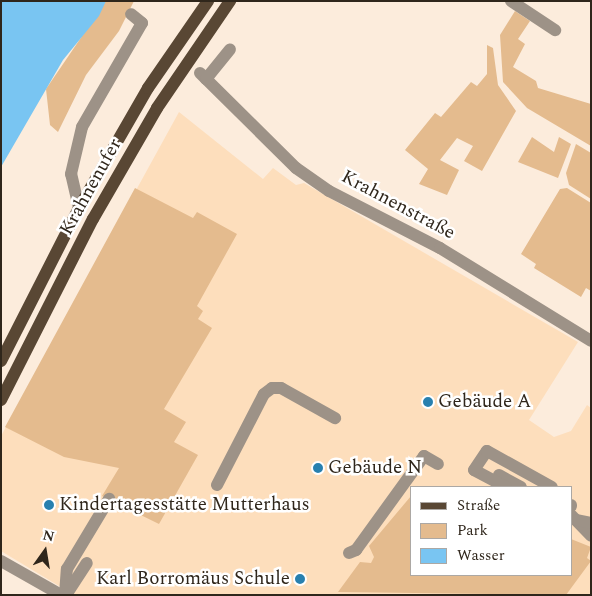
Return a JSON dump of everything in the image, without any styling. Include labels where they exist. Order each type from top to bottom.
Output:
[{"type":"main road","name":"Krahnenufer","points":[[1,361],[79,208],[148,88],[208,1]]},
{"type":"main road","name":"Krahnenufer","points":[[1,400],[127,159],[230,1]]},
{"type":"street","points":[[511,1],[555,30]]},
{"type":"street","points":[[79,208],[71,174],[82,127],[142,23],[131,14]]},
{"type":"street","name":"Krahnenstraße","points":[[230,49],[203,76],[296,168],[329,191],[440,248],[591,341]]},
{"type":"street","points":[[217,485],[264,394],[272,388],[281,388],[335,418]]},
{"type":"street","points":[[504,486],[474,470],[487,451],[550,486]]},
{"type":"street","points":[[349,553],[356,550],[424,456],[438,464]]},
{"type":"street","points":[[498,474],[519,486]]},
{"type":"street","points":[[64,595],[67,569],[109,499]]},
{"type":"street","points":[[574,517],[591,523]]},
{"type":"street","points":[[574,517],[580,530],[591,536]]},
{"type":"street","points":[[1,561],[64,595]]},
{"type":"street","points":[[64,595],[87,563]]},
{"type":"shaded area","points":[[179,112],[263,179],[273,168],[296,185],[304,183],[578,342],[529,420],[554,437],[571,431],[587,405],[591,408],[591,595],[74,595],[1,551],[1,436]]},
{"type":"green space","points":[[106,1],[134,1],[119,31],[86,75],[58,132],[50,125],[46,89]]},
{"type":"green space","points":[[515,11],[530,21],[518,39],[525,44],[513,67],[536,81],[538,88],[591,104],[591,146],[527,108],[503,82],[500,35]]},
{"type":"green space","points":[[487,45],[493,48],[498,85],[516,111],[482,171],[464,161],[473,146],[457,138],[440,160],[459,170],[447,195],[419,184],[428,169],[405,150],[435,113],[441,117],[471,82],[477,86],[487,74]]},
{"type":"green space","points":[[532,137],[554,152],[559,137],[571,144],[558,178],[518,162]]},
{"type":"green space","points":[[576,144],[591,153],[591,199],[569,185],[566,173]]},
{"type":"green space","points":[[135,188],[193,218],[197,212],[237,234],[197,306],[203,311],[198,319],[212,328],[164,409],[186,422],[174,442],[198,455],[159,524],[102,496],[119,468],[64,457],[5,427]]},
{"type":"green space","points":[[567,188],[591,203],[591,291],[586,288],[581,297],[534,268],[536,264],[521,254],[560,189]]},
{"type":"green space","points":[[410,497],[410,576],[572,576],[572,539],[591,547],[587,558],[591,561],[566,595],[338,592],[360,562],[371,563],[374,557],[369,546]]},
{"type":"water","points":[[1,1],[106,1],[99,16],[63,60],[1,167]]},
{"type":"place","name":"Gebäude A","points":[[428,402]]},
{"type":"place","name":"Gebäude N","points":[[318,468]]},
{"type":"place","name":"Kindertagesstätte Mutterhaus","points":[[49,505]]},
{"type":"place","name":"Karl Borromäus Schule","points":[[300,579]]}]
